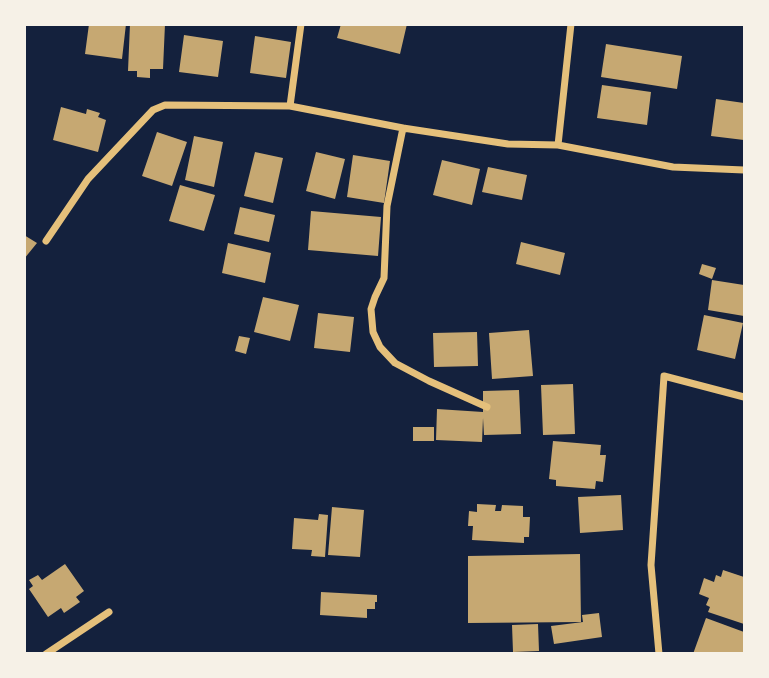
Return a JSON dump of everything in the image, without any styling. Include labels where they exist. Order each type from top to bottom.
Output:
[{"type":"street","points":[[290,106],[301,24]]},
{"type":"street","points":[[558,145],[571,24]]},
{"type":"street","points":[[46,241],[88,178],[153,110],[165,104],[290,106],[403,128],[508,144],[558,145],[673,167],[744,170]]},
{"type":"street","points":[[403,128],[387,206],[384,278],[371,309],[373,332],[380,347],[395,363],[486,407]]},
{"type":"street","points":[[659,653],[651,565],[664,376],[744,397]]},
{"type":"street","points":[[46,653],[109,612]]},
{"type":"building","points":[[89,24],[126,24],[122,59],[85,54]]},
{"type":"building","points":[[130,24],[165,24],[163,69],[150,69],[150,78],[137,77],[137,71],[128,71]]},
{"type":"building","points":[[341,24],[407,24],[400,54],[337,38]]},
{"type":"building","points":[[184,35],[223,41],[218,77],[179,72]]},
{"type":"building","points":[[255,36],[291,42],[286,78],[250,73]]},
{"type":"building","points":[[606,44],[682,56],[677,89],[601,77]]},
{"type":"building","points":[[602,85],[651,92],[647,125],[597,118]]},
{"type":"building","points":[[716,99],[744,103],[744,140],[711,136]]},
{"type":"building","points":[[61,107],[86,114],[87,109],[100,113],[98,117],[106,120],[98,152],[53,140]]},
{"type":"building","points":[[157,132],[187,142],[172,186],[142,176]]},
{"type":"building","points":[[194,136],[223,142],[214,187],[185,180]]},
{"type":"building","points":[[255,152],[283,158],[273,203],[244,196]]},
{"type":"building","points":[[316,152],[345,159],[335,199],[306,191]]},
{"type":"building","points":[[353,155],[390,161],[384,203],[347,197]]},
{"type":"building","points":[[442,160],[480,169],[472,205],[433,195]]},
{"type":"building","points":[[488,167],[527,175],[522,200],[482,192]]},
{"type":"building","points":[[180,185],[215,195],[204,231],[169,221]]},
{"type":"building","points":[[240,207],[275,215],[269,242],[234,234]]},
{"type":"building","points":[[311,211],[381,217],[378,256],[308,250]]},
{"type":"building","points":[[24,235],[37,243],[24,259]]},
{"type":"building","points":[[521,242],[565,253],[560,275],[516,264]]},
{"type":"building","points":[[228,243],[271,253],[265,283],[222,273]]},
{"type":"building","points":[[702,264],[716,268],[712,279],[699,274]]},
{"type":"building","points":[[712,280],[744,285],[744,316],[708,310]]},
{"type":"building","points":[[263,297],[299,305],[290,341],[254,332]]},
{"type":"building","points":[[318,313],[354,317],[350,352],[314,348]]},
{"type":"building","points":[[704,315],[743,323],[735,359],[697,350]]},
{"type":"building","points":[[529,330],[533,376],[492,379],[489,333]]},
{"type":"building","points":[[477,332],[478,366],[434,367],[433,333]]},
{"type":"building","points":[[239,336],[250,338],[246,354],[235,351]]},
{"type":"building","points":[[573,384],[575,434],[543,435],[541,385]]},
{"type":"building","points":[[519,390],[521,434],[484,435],[483,418],[482,442],[436,440],[437,409],[483,412],[483,391]]},
{"type":"building","points":[[413,427],[434,427],[434,441],[413,441]]},
{"type":"building","points":[[553,441],[601,445],[600,455],[606,455],[603,482],[596,481],[595,489],[556,486],[556,480],[549,479]]},
{"type":"building","points":[[621,495],[623,530],[580,533],[578,497]]},
{"type":"building","points":[[477,504],[496,505],[495,511],[501,511],[502,505],[523,506],[523,517],[530,517],[529,537],[524,537],[524,543],[472,540],[473,526],[468,526],[469,511],[477,512]]},
{"type":"building","points":[[332,507],[364,510],[360,557],[328,555]]},
{"type":"building","points":[[319,514],[328,515],[325,557],[311,556],[312,550],[292,549],[294,518],[318,520]]},
{"type":"building","points":[[580,554],[581,622],[468,623],[468,556]]},
{"type":"building","points":[[65,564],[84,591],[76,597],[80,602],[64,613],[61,608],[48,617],[29,589],[33,586],[29,580],[38,575],[42,580]]},
{"type":"building","points":[[723,570],[744,577],[744,624],[708,612],[710,607],[706,605],[709,598],[699,594],[704,578],[714,582],[716,575],[721,577]]},
{"type":"building","points":[[321,592],[377,595],[377,602],[375,609],[367,609],[367,618],[320,615]]},
{"type":"building","points":[[599,613],[602,637],[554,644],[551,626],[583,622],[582,615]]},
{"type":"building","points":[[706,618],[744,632],[744,654],[693,654]]},
{"type":"building","points":[[538,624],[539,651],[513,652],[512,625]]}]
